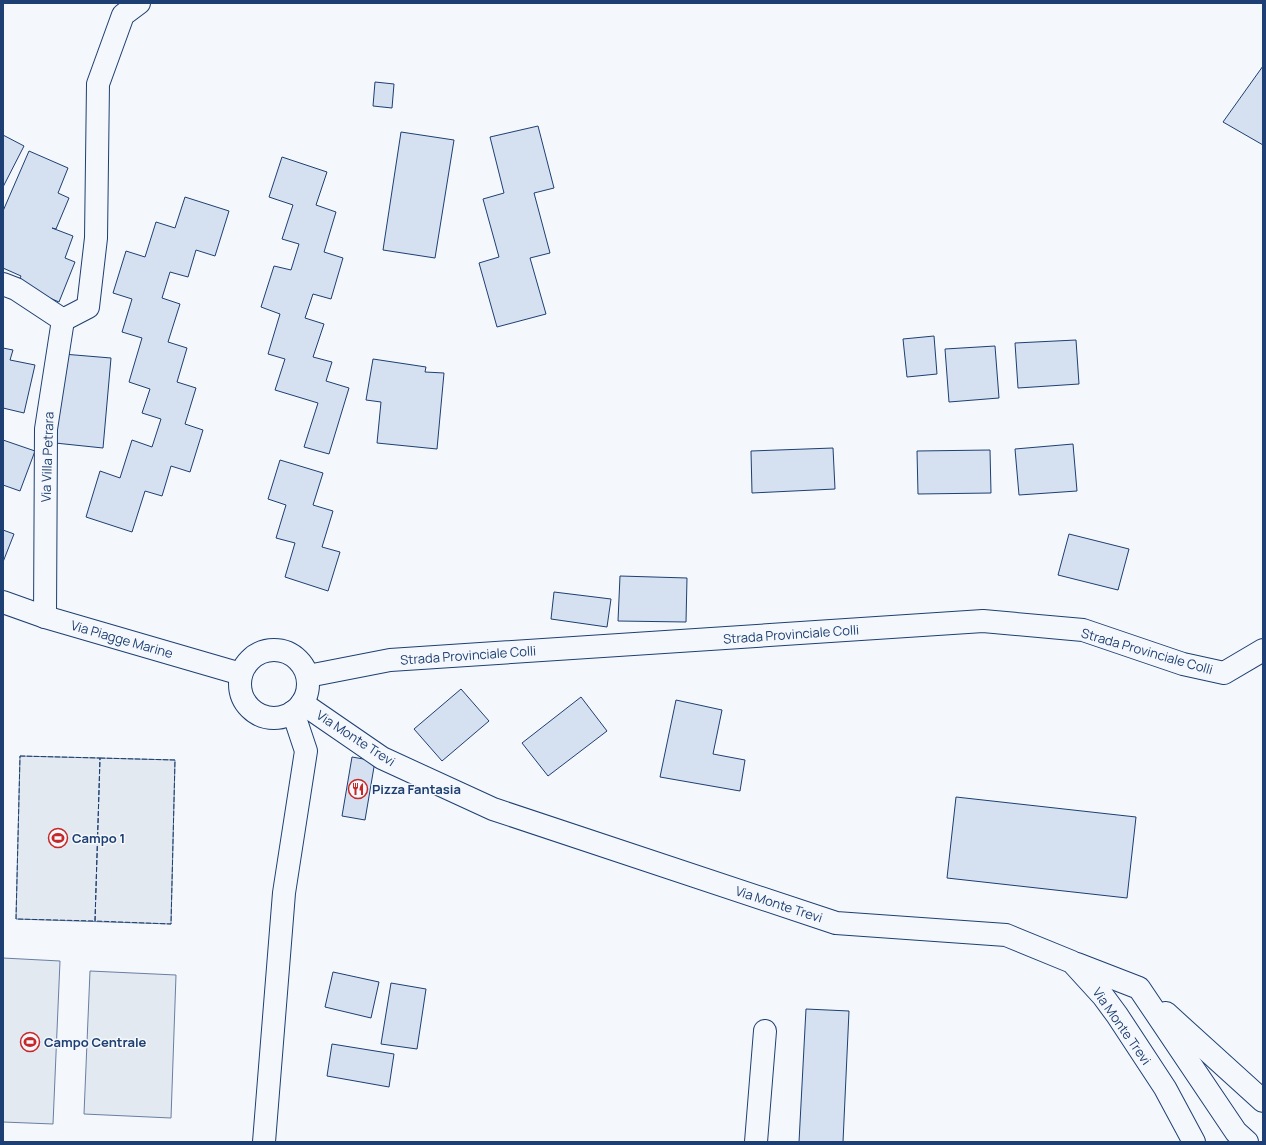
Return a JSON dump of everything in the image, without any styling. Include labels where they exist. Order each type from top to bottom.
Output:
[{"type":"street","points":[[3,284],[16,289],[62,320],[88,307],[96,238],[98,84],[126,7]]},
{"type":"street","name":"Via Villa Petrara","points":[[44,616],[46,429],[62,320]]},
{"type":"street","name":"Via Piagge Marine","points":[[3,602],[44,616],[241,674]]},
{"type":"street","name":"Strada Provinciale Colli","points":[[308,676],[390,660],[983,621],[1083,630],[1183,664],[1224,673],[1263,650]]},
{"type":"street","points":[[268,650],[281,651],[292,655],[301,664],[308,676],[307,691],[297,707],[281,717],[269,717],[256,713],[246,704],[241,693],[241,674],[248,661],[256,655],[268,650]]},
{"type":"street","points":[[264,1142],[284,893],[306,751],[297,707]]},
{"type":"street","name":"Via Monte Trevi","points":[[297,707],[382,758],[493,809],[836,923],[1006,935],[1072,962],[1103,996],[1117,1015],[1165,1088],[1194,1142]]},
{"type":"street","points":[[1006,935],[1139,988],[1263,1101]]},
{"type":"street","points":[[1139,988],[1236,1132],[1247,1142]]},
{"type":"street","points":[[756,1142],[764,1031]]},
{"type":"shaded area","points":[[20,756],[175,760],[171,924],[16,919]]},
{"type":"shaded area","name":"Campo Centrale","points":[[3,958],[60,961],[53,1124],[3,1122]]},
{"type":"shaded area","points":[[90,971],[176,975],[171,1118],[84,1114]]},
{"type":"building","points":[[1263,66],[1263,145],[1223,122]]},
{"type":"building","points":[[375,82],[394,84],[392,108],[373,106]]},
{"type":"building","points":[[538,126],[554,188],[534,193],[550,253],[530,258],[546,314],[497,327],[479,263],[499,257],[483,199],[504,193],[490,137]]},
{"type":"building","points":[[401,132],[454,140],[435,258],[383,250]]},
{"type":"building","points":[[3,135],[24,146],[3,187]]},
{"type":"building","points":[[29,151],[68,168],[58,193],[69,198],[56,229],[52,228],[73,236],[65,258],[75,262],[59,302],[17,284],[21,276],[3,268],[3,211]]},
{"type":"building","points":[[282,157],[327,172],[316,205],[336,212],[324,252],[343,258],[331,299],[313,294],[305,318],[324,324],[313,357],[332,362],[326,381],[349,388],[329,454],[304,447],[318,403],[275,390],[285,359],[268,354],[280,314],[261,307],[274,266],[291,270],[299,244],[282,239],[293,205],[269,197]]},
{"type":"building","points":[[185,197],[229,211],[215,256],[196,250],[188,277],[170,272],[162,298],[180,304],[168,342],[187,348],[177,382],[196,388],[185,424],[203,430],[190,472],[171,466],[162,496],[145,491],[132,532],[86,517],[100,471],[120,478],[132,440],[152,447],[161,419],[142,413],[150,389],[129,382],[142,338],[122,332],[132,299],[113,293],[126,251],[145,257],[156,222],[175,228]]},
{"type":"building","points":[[934,336],[937,374],[907,377],[903,339]]},
{"type":"building","points":[[1076,340],[1079,384],[1018,388],[1015,343]]},
{"type":"building","points":[[995,346],[999,398],[949,402],[945,349]]},
{"type":"building","points":[[3,348],[13,350],[10,360],[35,365],[24,413],[3,408]]},
{"type":"building","points":[[63,354],[111,358],[103,448],[55,443]]},
{"type":"building","points":[[373,359],[426,367],[425,372],[444,373],[437,449],[377,443],[381,402],[366,400]]},
{"type":"building","points":[[3,440],[35,451],[20,491],[3,485]]},
{"type":"building","points":[[1073,444],[1077,491],[1019,495],[1015,449]]},
{"type":"building","points":[[833,448],[835,489],[752,493],[751,451]]},
{"type":"building","points":[[990,450],[991,493],[918,494],[917,451]]},
{"type":"building","points":[[280,460],[323,473],[313,505],[333,511],[322,547],[340,552],[328,591],[285,577],[295,543],[276,538],[286,505],[268,499]]},
{"type":"building","points":[[3,530],[14,534],[3,562]]},
{"type":"building","points":[[1069,534],[1129,549],[1118,590],[1058,575]]},
{"type":"building","points":[[620,576],[687,578],[686,622],[618,621]]},
{"type":"building","points":[[554,592],[611,599],[607,627],[551,619]]},
{"type":"building","points":[[461,689],[489,721],[442,761],[414,729]]},
{"type":"building","points":[[581,697],[607,731],[548,776],[522,743]]},
{"type":"building","points":[[676,700],[722,710],[713,754],[745,760],[740,791],[660,777]]},
{"type":"building","name":"Pizza Fantasia","points":[[352,757],[375,761],[365,820],[342,816]]},
{"type":"building","points":[[956,797],[1136,817],[1127,898],[947,878]]},
{"type":"building","points":[[333,972],[379,982],[371,1018],[325,1007]]},
{"type":"building","points":[[391,983],[426,989],[417,1049],[381,1044]]},
{"type":"building","points":[[806,1009],[849,1011],[843,1142],[799,1142]]},
{"type":"building","points":[[332,1044],[394,1054],[389,1087],[327,1076]]},
{"type":"fence","points":[[20,756],[100,758],[95,921],[16,919],[20,756]]},
{"type":"fence","points":[[100,758],[175,760],[171,924],[95,921],[100,758]]},
{"type":"place","name":"Pizza Fantasia","points":[[358,789]]},
{"type":"place","name":"Campo 1","points":[[58,838]]},
{"type":"place","name":"Campo Centrale","points":[[30,1042]]}]
